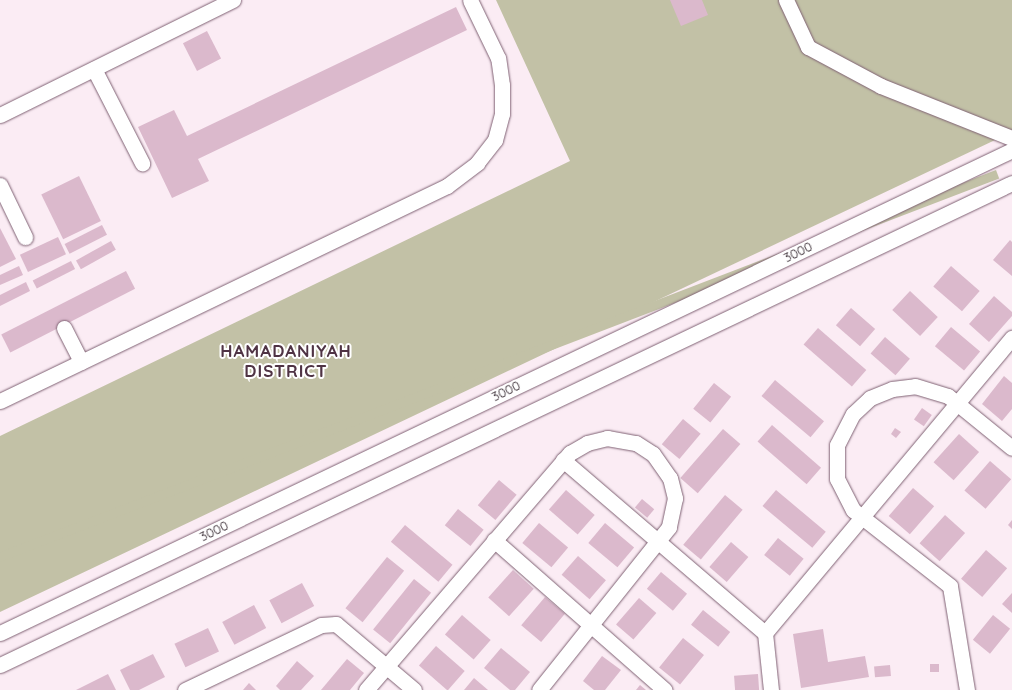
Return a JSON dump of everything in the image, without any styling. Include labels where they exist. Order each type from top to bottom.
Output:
[{"type":"street","points":[[0,115],[94,69],[212,5],[233,0]]},
{"type":"street","points":[[0,401],[447,186],[477,163],[495,140],[502,114],[502,85],[498,58],[470,0]]},
{"type":"street","points":[[786,0],[808,47],[875,83],[1012,138]]},
{"type":"street","points":[[94,69],[142,163]]},
{"type":"street","name":"3000","points":[[0,633],[1012,150]]},
{"type":"street","points":[[0,665],[1012,184]]},
{"type":"street","points":[[0,185],[25,237]]},
{"type":"street","points":[[64,328],[81,362]]},
{"type":"street","points":[[765,633],[1012,338]]},
{"type":"street","points":[[967,690],[950,586],[861,519],[846,501],[835,468],[837,445],[853,414],[875,396],[903,387],[938,391],[958,402],[1012,448]]},
{"type":"street","points":[[366,690],[563,460],[578,447],[607,438],[632,441],[654,454],[666,469],[675,498],[673,518],[658,544],[539,690]]},
{"type":"street","points":[[563,460],[658,544],[765,633],[771,690]]},
{"type":"street","points":[[494,540],[665,690]]},
{"type":"street","points":[[194,688],[321,625],[336,624],[343,628],[414,690]]},
{"type":"green space","points":[[496,0],[1012,0],[1012,132],[0,612],[0,436],[570,161]]},
{"type":"green space","points":[[996,170],[999,178],[0,562],[0,552]]},
{"type":"building","points":[[670,0],[702,0],[708,15],[681,26]]},
{"type":"building","points":[[456,7],[467,30],[198,159],[209,181],[172,198],[138,127],[174,110],[187,136]]},
{"type":"building","points":[[207,31],[221,59],[197,71],[183,43]]},
{"type":"building","points":[[79,176],[101,221],[63,239],[41,194]]},
{"type":"building","points":[[102,225],[107,235],[70,254],[65,244]]},
{"type":"building","points":[[0,228],[16,259],[0,267]]},
{"type":"building","points":[[58,237],[66,254],[28,272],[20,255]]},
{"type":"building","points":[[1010,240],[1012,242],[1012,276],[993,260]]},
{"type":"building","points":[[111,241],[116,250],[81,269],[76,260]]},
{"type":"building","points":[[71,261],[75,269],[37,289],[33,281]]},
{"type":"building","points":[[19,266],[23,275],[0,285],[0,275]]},
{"type":"building","points":[[951,266],[980,291],[962,311],[933,286]]},
{"type":"building","points":[[126,271],[135,289],[10,352],[1,335]]},
{"type":"building","points":[[26,282],[30,291],[0,306],[0,295]]},
{"type":"building","points":[[910,291],[938,317],[920,336],[892,310]]},
{"type":"building","points":[[994,296],[1012,312],[1012,316],[989,342],[969,324]]},
{"type":"building","points":[[851,308],[875,329],[860,346],[836,325]]},
{"type":"building","points":[[951,327],[980,351],[964,371],[935,346]]},
{"type":"building","points":[[818,328],[866,370],[852,387],[804,345]]},
{"type":"building","points":[[885,337],[910,359],[895,375],[871,354]]},
{"type":"building","points":[[1004,376],[1012,383],[1012,409],[1002,421],[982,404]]},
{"type":"building","points":[[775,380],[824,421],[811,437],[762,396]]},
{"type":"building","points":[[714,383],[731,397],[710,422],[693,409]]},
{"type":"building","points":[[922,408],[932,415],[924,426],[914,419]]},
{"type":"building","points":[[683,419],[701,434],[679,459],[662,444]]},
{"type":"building","points":[[772,425],[821,468],[807,484],[758,442]]},
{"type":"building","points":[[895,428],[901,432],[896,438],[891,434]]},
{"type":"building","points":[[723,429],[740,444],[698,493],[680,478]]},
{"type":"building","points":[[959,434],[979,452],[954,480],[934,462]]},
{"type":"building","points":[[990,461],[1011,479],[986,509],[964,490]]},
{"type":"building","points":[[499,480],[517,495],[495,520],[478,505]]},
{"type":"building","points":[[913,488],[934,506],[910,534],[889,516]]},
{"type":"building","points":[[566,490],[595,515],[578,535],[549,510]]},
{"type":"building","points":[[776,490],[826,532],[812,548],[763,506]]},
{"type":"building","points":[[725,495],[743,510],[701,560],[683,545]]},
{"type":"building","points":[[642,499],[654,509],[647,518],[635,507]]},
{"type":"building","points":[[458,509],[484,530],[470,546],[445,525]]},
{"type":"building","points":[[945,515],[965,533],[940,561],[920,543]]},
{"type":"building","points":[[1012,520],[1012,529],[1008,525]]},
{"type":"building","points":[[539,523],[568,547],[551,567],[522,543]]},
{"type":"building","points":[[605,523],[634,547],[617,567],[588,543]]},
{"type":"building","points":[[405,525],[452,565],[438,582],[391,542]]},
{"type":"building","points":[[778,538],[804,559],[790,576],[764,555]]},
{"type":"building","points":[[731,542],[748,557],[727,582],[709,567]]},
{"type":"building","points":[[986,550],[1007,568],[982,597],[961,579]]},
{"type":"building","points":[[578,556],[606,580],[590,599],[562,575]]},
{"type":"building","points":[[387,557],[404,571],[363,622],[345,608]]},
{"type":"building","points":[[513,570],[534,589],[509,616],[488,597]]},
{"type":"building","points":[[661,572],[687,594],[673,611],[647,589]]},
{"type":"building","points":[[414,579],[431,593],[390,643],[373,630]]},
{"type":"building","points":[[302,583],[314,606],[282,623],[269,600]]},
{"type":"building","points":[[1012,593],[1012,613],[1002,604]]},
{"type":"building","points":[[545,597],[565,614],[541,642],[521,625]]},
{"type":"building","points":[[639,598],[656,613],[633,640],[616,624]]},
{"type":"building","points":[[254,605],[266,628],[234,645],[222,622]]},
{"type":"building","points":[[703,610],[730,632],[718,647],[691,625]]},
{"type":"building","points":[[462,615],[491,640],[474,660],[445,635]]},
{"type":"building","points":[[993,615],[1010,629],[990,654],[973,640]]},
{"type":"building","points":[[208,628],[219,652],[185,667],[174,644]]},
{"type":"building","points":[[823,629],[828,662],[865,656],[869,677],[801,688],[793,634]]},
{"type":"building","points":[[683,638],[704,655],[680,685],[659,668]]},
{"type":"building","points":[[436,646],[465,671],[447,690],[419,666]]},
{"type":"building","points":[[501,648],[530,672],[515,690],[510,690],[484,668]]},
{"type":"building","points":[[153,654],[165,677],[139,690],[130,690],[120,670]]},
{"type":"building","points":[[602,656],[621,670],[605,690],[594,690],[583,681]]},
{"type":"building","points":[[347,659],[364,673],[350,690],[321,690]]},
{"type":"building","points":[[297,661],[314,676],[301,690],[280,690],[276,686]]},
{"type":"building","points":[[930,664],[939,664],[939,672],[930,672]]},
{"type":"building","points":[[890,665],[891,676],[875,677],[874,666]]},
{"type":"building","points":[[108,674],[116,690],[76,690]]},
{"type":"building","points":[[758,674],[759,690],[735,690],[734,676]]},
{"type":"building","points":[[474,678],[488,690],[464,690]]},
{"type":"building","points":[[249,683],[256,690],[243,690]]},
{"type":"building","points":[[640,685],[646,690],[636,690]]},
{"type":"district","name":"HAMADANIYAH DISTRICT","points":[[286,361]]}]
